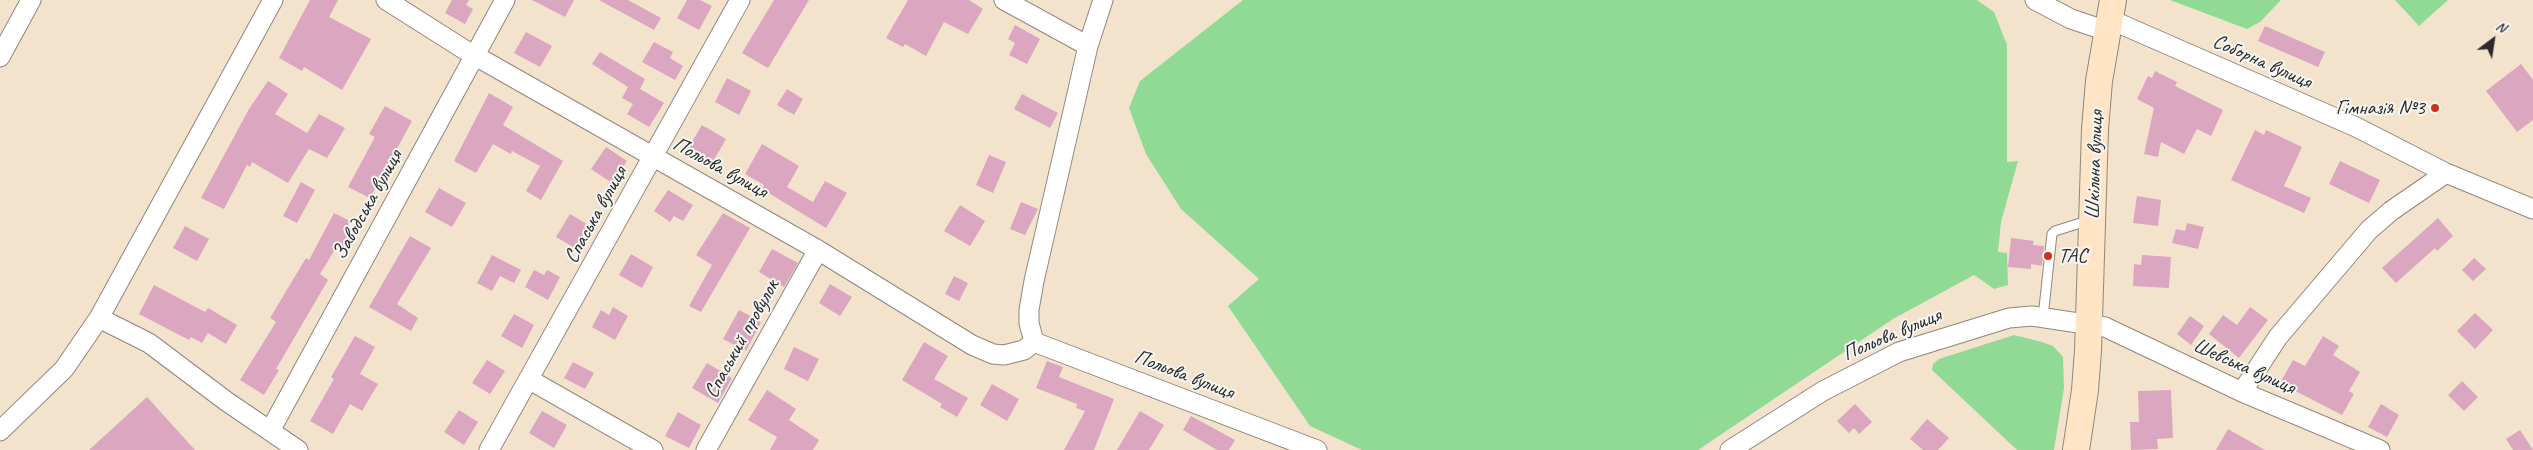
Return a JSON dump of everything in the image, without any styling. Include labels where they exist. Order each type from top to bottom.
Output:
[{"type":"main road","name":"Шкільна вулиця","points":[[2076,450],[2086,390],[2090,324],[2095,129],[2110,17]]},
{"type":"street","points":[[0,57],[30,0]]},
{"type":"street","points":[[0,431],[64,369],[99,318],[273,0]]},
{"type":"street","name":"Польова вулиця","points":[[386,0],[475,56],[818,250],[982,350],[993,354],[1014,354],[1034,342],[1314,450]]},
{"type":"street","name":"Заводська вулиця","points":[[270,431],[505,0]]},
{"type":"street","name":"Спаська вулиця","points":[[489,450],[530,380],[740,0]]},
{"type":"street","points":[[1004,0],[1088,46]]},
{"type":"street","points":[[1034,342],[1029,310],[1034,280],[1088,46],[1103,0]]},
{"type":"street","name":"Соборна вулиця","points":[[2035,0],[2071,19],[2110,17],[2356,127],[2446,173],[2533,209]]},
{"type":"street","points":[[2242,392],[2266,352],[2290,321],[2369,230],[2391,211],[2446,173]]},
{"type":"street","name":"Спаський провулок","points":[[706,450],[818,250]]},
{"type":"street","name":"Польова вулиця","points":[[1730,450],[1816,395],[1899,352],[2009,318],[2043,317],[2090,324]]},
{"type":"street","points":[[99,318],[149,343],[298,450]]},
{"type":"street","name":"Шевська вулиця","points":[[2090,324],[2105,327],[2242,392],[2380,450]]},
{"type":"street","points":[[530,380],[653,450]]},
{"type":"lane","points":[[2043,317],[2052,234],[2055,231],[2093,219]]},
{"type":"green space","points":[[1243,0],[1977,0],[1994,12],[2007,45],[2007,162],[2018,161],[2001,222],[1998,252],[2007,253],[2008,285],[1994,289],[1974,275],[1893,319],[1698,450],[1362,450],[1310,426],[1228,306],[1259,279],[1181,209],[1146,154],[1129,108],[1140,81]]},
{"type":"green space","points":[[2170,0],[2281,0],[2260,22],[2247,29]]},
{"type":"green space","points":[[2395,0],[2448,0],[2419,26]]},
{"type":"green space","points":[[2014,335],[2053,346],[2063,357],[2064,388],[2054,450],[2017,450],[1932,370],[1933,364],[1939,359]]},
{"type":"building","points":[[310,0],[338,0],[329,17],[371,39],[342,90],[304,67],[302,71],[279,58]]},
{"type":"building","points":[[452,0],[469,0],[466,5],[473,9],[465,24],[445,13]]},
{"type":"building","points":[[532,0],[574,0],[565,17]]},
{"type":"building","points":[[599,0],[628,0],[661,18],[654,30]]},
{"type":"building","points":[[687,0],[700,0],[712,6],[699,30],[677,18]]},
{"type":"building","points":[[774,0],[809,0],[768,68],[742,53]]},
{"type":"building","points":[[908,0],[969,0],[983,9],[968,34],[944,22],[926,56],[905,44],[903,47],[886,38]]},
{"type":"building","points":[[1015,25],[1040,39],[1027,64],[1009,55],[1015,43],[1008,39]]},
{"type":"building","points":[[2265,26],[2325,52],[2318,67],[2258,41]]},
{"type":"building","points":[[526,32],[552,46],[540,67],[514,53]]},
{"type":"building","points":[[654,42],[673,52],[670,58],[683,66],[675,80],[642,62]]},
{"type":"building","points":[[600,52],[645,79],[640,89],[664,103],[649,127],[627,114],[633,104],[622,98],[628,87],[592,64]]},
{"type":"building","name":"Гімназія №3","points":[[2521,64],[2533,80],[2533,120],[2517,132],[2486,91]]},
{"type":"building","points":[[2155,71],[2177,82],[2175,86],[2223,110],[2211,136],[2197,129],[2184,154],[2161,142],[2158,157],[2144,154],[2154,108],[2137,99],[2148,76],[2152,78]]},
{"type":"building","points":[[727,78],[751,91],[739,115],[715,102]]},
{"type":"building","points":[[268,81],[288,94],[275,114],[307,133],[319,114],[345,128],[327,158],[309,149],[288,183],[252,162],[250,167],[247,165],[224,209],[201,198],[249,109]]},
{"type":"building","points":[[787,89],[803,99],[794,115],[777,105]]},
{"type":"building","points":[[489,93],[513,107],[503,125],[563,161],[541,200],[526,191],[540,166],[512,151],[511,154],[493,144],[476,173],[454,161]]},
{"type":"building","points":[[1022,94],[1058,113],[1050,128],[1014,109]]},
{"type":"building","points":[[385,106],[412,121],[370,198],[348,187],[375,137],[369,134]]},
{"type":"building","points":[[702,125],[726,139],[711,165],[687,150]]},
{"type":"building","points":[[2255,130],[2264,135],[2266,130],[2302,147],[2284,186],[2311,198],[2304,213],[2231,180]]},
{"type":"building","points":[[762,144],[799,166],[787,187],[813,202],[825,181],[847,193],[826,228],[762,189],[764,185],[745,174]]},
{"type":"building","points":[[606,147],[627,161],[612,183],[591,169]]},
{"type":"building","points":[[989,155],[1006,162],[993,193],[976,185]]},
{"type":"building","points":[[2340,161],[2380,180],[2369,203],[2329,184]]},
{"type":"building","points":[[301,182],[315,190],[297,223],[283,216]]},
{"type":"building","points":[[439,188],[466,203],[452,227],[425,212]]},
{"type":"building","points":[[668,190],[693,205],[683,221],[674,216],[670,222],[654,211]]},
{"type":"building","points":[[2137,196],[2161,200],[2158,226],[2133,223]]},
{"type":"building","points":[[1021,202],[1038,209],[1025,235],[1010,229]]},
{"type":"building","points":[[960,205],[985,221],[970,246],[944,231]]},
{"type":"building","points":[[334,213],[350,221],[346,228],[352,231],[342,249],[337,246],[320,274],[328,280],[276,369],[279,370],[264,395],[240,380],[276,322],[270,318],[306,258],[309,260]]},
{"type":"building","points":[[723,213],[750,228],[701,312],[689,306],[712,265],[696,255]]},
{"type":"building","points":[[570,214],[590,226],[577,249],[556,237]]},
{"type":"building","points":[[2438,218],[2453,236],[2437,251],[2435,248],[2396,283],[2382,268]]},
{"type":"building","points":[[2187,223],[2204,227],[2198,249],[2172,243],[2176,229],[2185,231]]},
{"type":"building","points":[[185,226],[209,239],[197,261],[173,248]]},
{"type":"building","points":[[410,236],[431,248],[397,304],[418,318],[411,331],[369,307]]},
{"type":"building","points":[[2011,238],[2034,241],[2033,245],[2044,246],[2042,266],[2031,264],[2031,269],[2008,267]]},
{"type":"building","points":[[772,249],[798,263],[784,287],[759,272]]},
{"type":"building","points":[[631,254],[653,267],[642,288],[619,275]]},
{"type":"building","points":[[492,255],[521,270],[514,283],[500,276],[492,291],[477,283]]},
{"type":"building","points":[[2142,255],[2171,257],[2169,288],[2133,286],[2134,264],[2141,265]]},
{"type":"building","points":[[2474,258],[2486,269],[2473,281],[2462,270]]},
{"type":"building","points":[[534,270],[544,275],[547,270],[560,277],[548,300],[525,287]]},
{"type":"building","points":[[954,276],[968,283],[959,301],[945,294]]},
{"type":"building","points":[[830,284],[852,297],[840,316],[819,303]]},
{"type":"building","points":[[154,285],[205,312],[208,308],[237,325],[226,344],[208,333],[202,343],[191,337],[189,340],[139,314]]},
{"type":"building","points":[[613,307],[628,316],[615,340],[592,327],[601,310],[609,315]]},
{"type":"building","points":[[2250,307],[2268,320],[2239,358],[2209,334],[2223,315],[2237,325]]},
{"type":"building","points":[[739,310],[761,322],[746,351],[723,339]]},
{"type":"building","points":[[2475,313],[2493,330],[2475,349],[2457,331]]},
{"type":"building","points":[[514,314],[534,325],[522,348],[501,336]]},
{"type":"building","points":[[2190,316],[2204,326],[2191,345],[2177,334]]},
{"type":"building","points":[[355,336],[375,347],[360,374],[378,384],[362,411],[350,404],[333,434],[310,421],[334,379],[331,377]]},
{"type":"building","points":[[2323,336],[2339,346],[2333,355],[2360,372],[2349,391],[2354,394],[2342,415],[2280,383],[2293,360],[2305,366]]},
{"type":"building","points":[[924,342],[948,356],[934,379],[968,398],[957,417],[940,407],[942,404],[902,380]]},
{"type":"building","points":[[794,347],[819,359],[808,381],[784,369]]},
{"type":"building","points":[[487,360],[505,371],[490,394],[472,383]]},
{"type":"building","points":[[1047,361],[1063,367],[1059,377],[1114,399],[1094,450],[1064,450],[1085,411],[1076,408],[1077,404],[1036,388]]},
{"type":"building","points":[[573,362],[594,373],[585,389],[564,378]]},
{"type":"building","points":[[707,363],[732,378],[718,403],[692,388]]},
{"type":"building","points":[[2462,381],[2478,397],[2464,411],[2448,395]]},
{"type":"building","points":[[992,384],[1019,399],[1007,421],[980,405]]},
{"type":"building","points":[[767,390],[796,409],[789,420],[819,440],[813,450],[770,450],[777,437],[748,420]]},
{"type":"building","points":[[2171,390],[2173,438],[2157,439],[2158,449],[2131,450],[2130,422],[2139,422],[2138,391]]},
{"type":"building","points":[[147,397],[195,450],[89,450]]},
{"type":"building","points":[[1855,404],[1872,422],[1859,434],[1854,428],[1849,433],[1837,421]]},
{"type":"building","points":[[2381,404],[2399,415],[2387,437],[2368,427]]},
{"type":"building","points":[[459,410],[478,422],[464,445],[444,432]]},
{"type":"building","points":[[542,411],[567,425],[554,448],[529,433]]},
{"type":"building","points":[[1140,411],[1164,425],[1149,450],[1117,450]]},
{"type":"building","points":[[678,412],[701,425],[689,448],[665,436]]},
{"type":"building","points":[[1191,416],[1235,440],[1229,450],[1217,450],[1183,430]]},
{"type":"building","points":[[1927,419],[1949,438],[1938,450],[1923,450],[1910,439]]},
{"type":"building","points":[[2228,429],[2265,450],[2216,450]]},
{"type":"building","points":[[2520,430],[2533,450],[2513,450],[2506,439]]},
{"type":"place","name":"Гімназія №3","points":[[2435,108]]},
{"type":"place","name":"ТАС","points":[[2048,256]]}]
